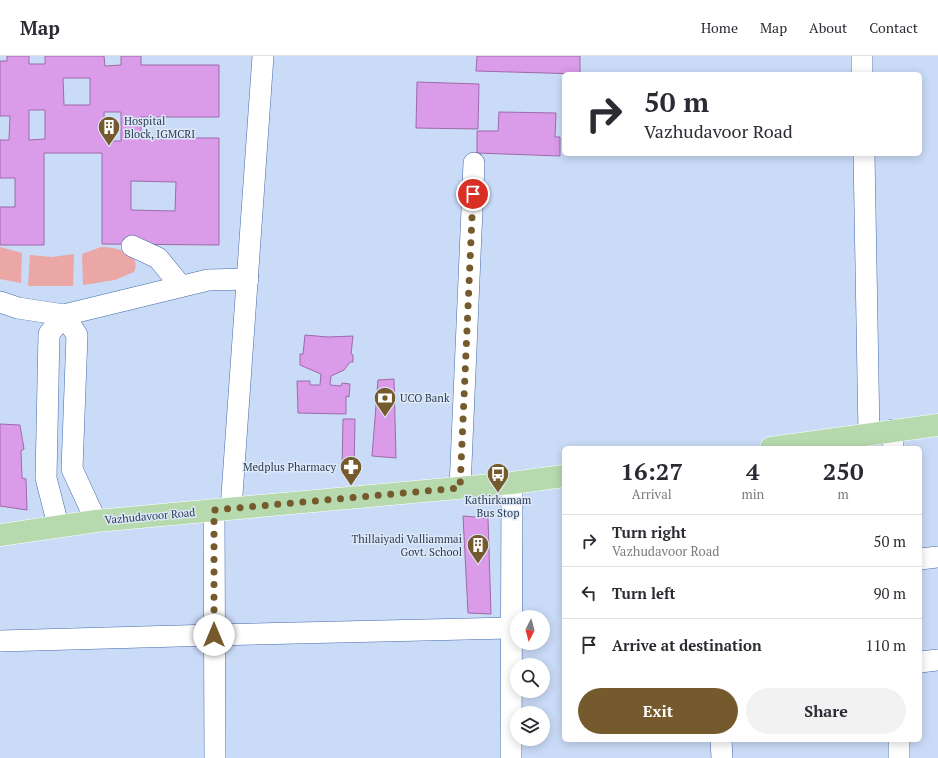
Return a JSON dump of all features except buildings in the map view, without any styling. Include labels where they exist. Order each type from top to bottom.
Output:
[{"type":"main road","points":[[785,446],[869,434],[893,439],[938,425]]},
{"type":"main road","name":"Vazhudavoor Road","points":[[0,535],[58,525],[96,521],[460,488],[562,476]]},
{"type":"street","points":[[215,758],[214,635],[222,509],[248,279],[263,56]]},
{"type":"street","points":[[862,56],[862,72]]},
{"type":"street","points":[[864,156],[869,434]]},
{"type":"street","points":[[460,488],[474,163]]},
{"type":"street","points":[[132,246],[158,258],[180,285]]},
{"type":"street","points":[[0,302],[18,308],[64,315],[180,285],[208,280],[248,279]]},
{"type":"street","points":[[64,315],[77,335],[72,469],[96,521]]},
{"type":"street","points":[[58,525],[46,478],[49,334],[64,315]]},
{"type":"street","points":[[512,483],[513,610]]},
{"type":"street","points":[[922,559],[938,557]]},
{"type":"street","points":[[0,641],[510,628]]},
{"type":"street","points":[[511,758],[513,650]]},
{"type":"street","points":[[922,662],[938,660]]},
{"type":"street","points":[[721,742],[722,758]]},
{"type":"street","points":[[898,742],[899,758]]},
{"type":"shaded area","points":[[0,247],[22,253],[21,283],[0,279]]},
{"type":"shaded area","points":[[101,247],[113,248],[126,252],[134,260],[136,266],[134,272],[115,280],[83,285],[82,254]]},
{"type":"shaded area","points":[[74,254],[73,286],[28,286],[30,255],[52,257]]},
{"type":"place","name":"Hospital Block, IGMCRI","points":[[109,146]]},
{"type":"place","name":"UCO Bank","points":[[385,418]]},
{"type":"place","name":"Medplus Pharmacy","points":[[351,486]]},
{"type":"place","name":"Kathirkamam Bus Stop","points":[[498,494]]},
{"type":"place","name":"Thillaiyadi Valliammai Govt. School","points":[[478,564]]},
{"type":"route","points":[[214,635],[214,510],[460,488],[473,194]]}]
